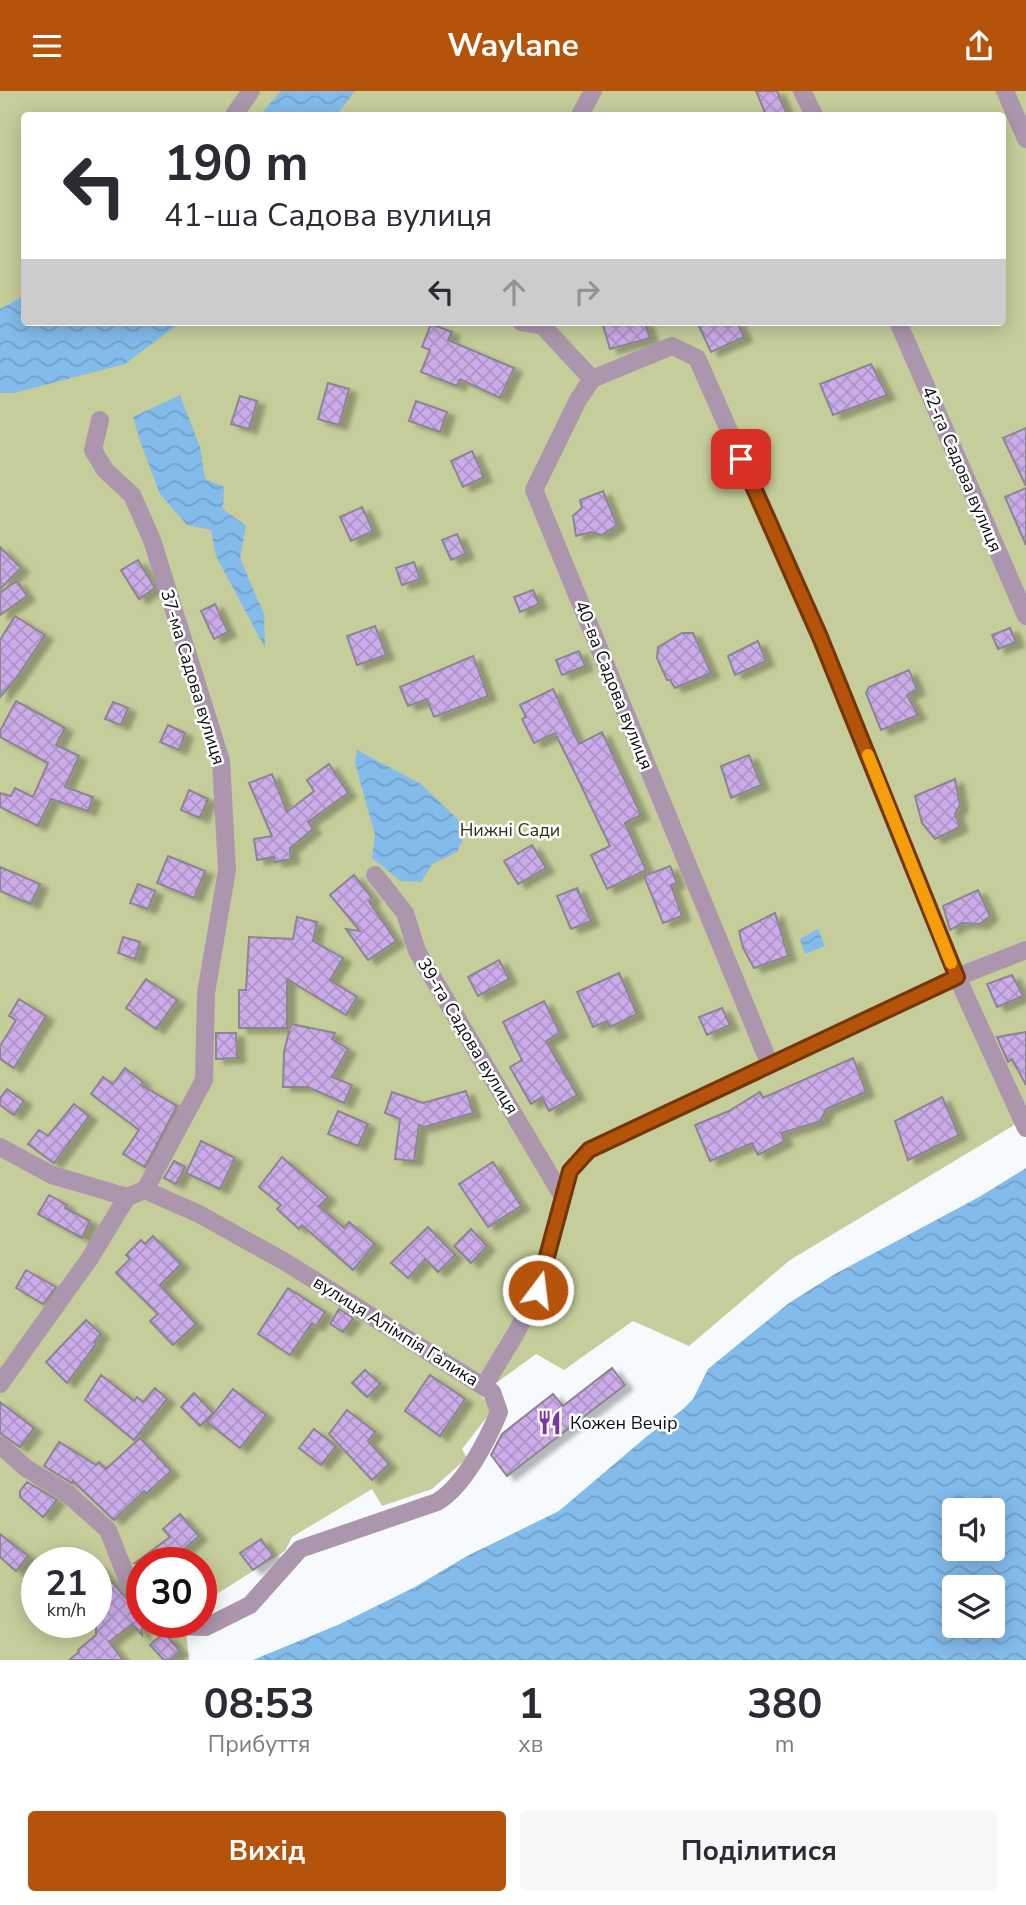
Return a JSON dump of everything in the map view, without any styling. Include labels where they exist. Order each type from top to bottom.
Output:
[{"type":"street","points":[[236,112],[251,91]]},
{"type":"street","points":[[582,112],[593,91]]},
{"type":"street","points":[[802,91],[812,112]]},
{"type":"street","points":[[1005,91],[1026,139]]},
{"type":"street","points":[[541,326],[592,379],[672,346],[696,358],[820,637],[957,977],[1026,1128]]},
{"type":"street","name":"42-га Садова вулиця","points":[[900,326],[1026,616]]},
{"type":"street","name":"40-ва Садова вулиця","points":[[592,379],[578,400],[534,490],[770,1065]]},
{"type":"street","name":"37-ма Садова вулиця","points":[[100,420],[93,450],[105,470],[132,495],[152,540],[221,761],[227,870],[206,993],[204,1080],[145,1190]]},
{"type":"street","name":"39-та Садова вулиця","points":[[375,875],[405,913],[417,951],[563,1197]]},
{"type":"street","points":[[484,1386],[538,1290],[570,1171],[589,1150],[957,977],[1026,950]]},
{"type":"street","points":[[0,1147],[52,1175],[127,1197]]},
{"type":"street","points":[[0,1384],[90,1258],[127,1197],[145,1190]]},
{"type":"street","name":"вулиця Алімпія Галика","points":[[145,1190],[199,1214],[287,1263],[484,1386],[492,1392],[499,1412],[491,1430],[450,1494],[438,1502],[300,1549],[250,1605],[217,1622]]},
{"type":"street","points":[[0,1445],[26,1468],[68,1494],[108,1530],[126,1576]]},
{"type":"green space","name":"Нижні Сади","points":[[0,91],[1026,91],[1026,1118],[790,1260],[689,1346],[633,1321],[564,1370],[536,1354],[480,1395],[494,1408],[462,1449],[467,1458],[432,1489],[382,1506],[372,1489],[292,1537],[285,1551],[217,1594],[217,1547],[126,1547],[126,1638],[187,1638],[189,1660],[0,1660]]},
{"type":"water","points":[[281,91],[355,91],[339,112],[263,112]]},
{"type":"water","points":[[21,298],[21,326],[176,326],[125,364],[14,393],[0,393],[0,309]]},
{"type":"water","points":[[180,395],[200,447],[205,479],[224,487],[223,509],[246,526],[240,558],[264,614],[265,648],[216,556],[211,530],[187,525],[160,494],[141,444],[133,417]]},
{"type":"water","points":[[357,750],[421,784],[468,829],[457,852],[432,864],[421,882],[401,881],[372,858],[375,835],[355,763]]},
{"type":"water","points":[[818,929],[825,946],[805,954],[800,939]]},
{"type":"water","points":[[1026,1168],[1026,1660],[253,1660],[340,1624],[415,1587],[467,1556],[559,1511],[682,1410],[693,1399],[708,1369],[789,1303],[835,1274],[979,1197]]},
{"type":"building","points":[[756,91],[777,91],[786,112],[765,112]]},
{"type":"building","points":[[430,326],[436,326],[452,332],[448,340],[514,368],[500,398],[460,379],[457,386],[421,372],[430,350],[422,347]]},
{"type":"building","points":[[603,326],[646,326],[650,338],[610,349]]},
{"type":"building","points":[[699,326],[739,326],[744,337],[711,352]]},
{"type":"building","points":[[871,364],[887,395],[833,415],[820,384]]},
{"type":"building","points":[[328,383],[349,389],[339,425],[318,419]]},
{"type":"building","points":[[240,396],[257,401],[249,429],[231,424]]},
{"type":"building","points":[[416,401],[447,412],[440,432],[409,421]]},
{"type":"building","points":[[1026,428],[1026,486],[1003,438]]},
{"type":"building","points":[[472,451],[484,477],[463,487],[451,461]]},
{"type":"building","points":[[1026,488],[1026,545],[1005,497]]},
{"type":"building","points":[[603,491],[617,525],[602,535],[591,532],[576,536],[573,516],[582,508],[580,500]]},
{"type":"building","points":[[362,507],[373,531],[351,541],[340,517]]},
{"type":"building","points":[[457,534],[466,554],[451,560],[442,540]]},
{"type":"building","points":[[0,547],[21,568],[0,589]]},
{"type":"building","points":[[138,560],[155,588],[139,599],[121,570]]},
{"type":"building","points":[[414,562],[420,579],[402,585],[396,568]]},
{"type":"building","points":[[17,581],[27,596],[0,615],[0,592]]},
{"type":"building","points":[[533,590],[539,604],[520,612],[514,597]]},
{"type":"building","points":[[215,604],[228,632],[214,639],[201,611]]},
{"type":"building","points":[[15,616],[45,635],[15,680],[0,697],[0,640]]},
{"type":"building","points":[[375,626],[386,655],[357,665],[347,636]]},
{"type":"building","points":[[1010,628],[1016,642],[998,649],[992,635]]},
{"type":"building","points":[[682,633],[693,633],[711,673],[675,688],[670,680],[667,680],[657,658],[658,647]]},
{"type":"building","points":[[758,641],[766,661],[735,675],[728,656]]},
{"type":"building","points":[[579,651],[585,666],[562,675],[556,660]]},
{"type":"building","points":[[473,656],[488,696],[434,717],[427,699],[408,706],[400,687]]},
{"type":"building","points":[[909,670],[917,690],[907,695],[918,715],[881,730],[866,693],[869,687]]},
{"type":"building","points":[[553,689],[579,744],[602,732],[641,815],[625,823],[646,870],[607,889],[591,855],[610,846],[555,733],[534,743],[522,719],[526,717],[520,705]]},
{"type":"building","points":[[16,701],[65,728],[56,745],[79,756],[65,787],[93,797],[88,811],[51,799],[38,826],[0,807],[0,793],[11,796],[15,788],[33,797],[48,763],[0,737],[0,731]]},
{"type":"building","points":[[113,702],[128,708],[121,725],[105,719]]},
{"type":"building","points":[[168,725],[185,733],[179,750],[160,742]]},
{"type":"building","points":[[749,755],[761,785],[731,798],[721,766]]},
{"type":"building","points":[[329,764],[348,793],[308,822],[313,829],[290,848],[291,859],[275,862],[274,857],[257,860],[254,839],[272,836],[249,783],[272,774],[287,812],[314,791],[307,780]]},
{"type":"building","points":[[955,779],[960,805],[955,814],[960,827],[935,839],[922,823],[915,796]]},
{"type":"building","points":[[189,790],[208,799],[200,818],[181,810]]},
{"type":"building","points":[[532,845],[546,868],[518,884],[504,861]]},
{"type":"building","points":[[168,856],[205,871],[194,898],[157,883]]},
{"type":"building","points":[[670,866],[677,883],[671,885],[682,916],[663,923],[644,876]]},
{"type":"building","points":[[0,867],[40,884],[31,904],[0,891]]},
{"type":"building","points":[[354,875],[372,898],[369,901],[396,941],[368,960],[346,929],[360,931],[330,895]]},
{"type":"building","points":[[138,884],[155,891],[148,909],[130,903]]},
{"type":"building","points":[[577,888],[591,921],[571,929],[557,896]]},
{"type":"building","points":[[978,890],[990,916],[980,924],[963,923],[950,930],[943,906]]},
{"type":"building","points":[[775,913],[788,956],[754,968],[743,948],[739,931]]},
{"type":"building","points":[[297,917],[317,922],[313,941],[343,958],[330,980],[357,997],[346,1015],[287,979],[287,1028],[239,1028],[239,990],[246,990],[249,937],[293,939]]},
{"type":"building","points":[[123,937],[140,942],[135,959],[118,953]]},
{"type":"building","points":[[499,960],[509,979],[478,996],[468,977]]},
{"type":"building","points":[[619,973],[637,1014],[610,1027],[607,1021],[593,1027],[577,992]]},
{"type":"building","points":[[1012,975],[1023,996],[997,1007],[987,984]]},
{"type":"building","points":[[146,979],[177,1000],[156,1029],[126,1008]]},
{"type":"building","points":[[19,999],[46,1016],[14,1068],[0,1059],[0,1046],[16,1020],[9,1016]]},
{"type":"building","points":[[544,1001],[560,1033],[546,1041],[577,1095],[549,1111],[542,1097],[531,1104],[510,1067],[522,1060],[503,1022]]},
{"type":"building","points":[[722,1008],[730,1025],[707,1035],[699,1017]]},
{"type":"building","points":[[291,1024],[335,1033],[332,1039],[348,1049],[332,1077],[352,1085],[344,1103],[308,1087],[283,1087],[284,1052]]},
{"type":"building","points":[[1026,1032],[1026,1085],[1012,1059],[1008,1062],[997,1037]]},
{"type":"building","points":[[216,1033],[236,1033],[237,1058],[216,1059]]},
{"type":"building","points":[[853,1058],[866,1092],[826,1109],[821,1121],[781,1133],[785,1141],[758,1155],[752,1143],[710,1161],[695,1125],[729,1111],[760,1092],[763,1098]]},
{"type":"building","points":[[125,1068],[143,1082],[141,1085],[177,1106],[145,1167],[123,1154],[139,1130],[91,1094],[103,1077],[113,1084]]},
{"type":"building","points":[[7,1089],[24,1101],[14,1115],[0,1105],[0,1098]]},
{"type":"building","points":[[466,1091],[473,1113],[424,1127],[419,1125],[414,1161],[395,1159],[400,1119],[385,1113],[392,1092],[423,1103]]},
{"type":"building","points":[[942,1097],[959,1135],[908,1160],[895,1121]]},
{"type":"building","points":[[74,1104],[89,1116],[54,1163],[28,1144],[39,1130],[48,1136]]},
{"type":"building","points":[[338,1111],[368,1124],[358,1146],[328,1134]]},
{"type":"building","points":[[201,1141],[235,1158],[220,1189],[186,1173]]},
{"type":"building","points":[[282,1157],[328,1197],[319,1206],[344,1228],[349,1222],[375,1244],[353,1270],[302,1225],[299,1229],[277,1209],[281,1205],[259,1187]]},
{"type":"building","points":[[174,1161],[185,1167],[176,1184],[164,1178]]},
{"type":"building","points":[[493,1162],[521,1206],[488,1227],[459,1184]]},
{"type":"building","points":[[49,1195],[67,1205],[65,1208],[90,1221],[82,1238],[38,1214]]},
{"type":"building","points":[[428,1227],[455,1255],[438,1272],[425,1259],[408,1278],[391,1263]]},
{"type":"building","points":[[471,1229],[487,1246],[471,1263],[454,1246]]},
{"type":"building","points":[[153,1236],[181,1264],[160,1285],[196,1324],[173,1345],[150,1321],[158,1314],[116,1273],[130,1259],[126,1255],[141,1240],[145,1244]]},
{"type":"building","points":[[26,1270],[56,1287],[43,1304],[16,1288]]},
{"type":"building","points":[[288,1288],[325,1312],[316,1326],[312,1323],[290,1355],[258,1334]]},
{"type":"building","points":[[339,1309],[353,1318],[343,1332],[330,1324]]},
{"type":"building","points":[[86,1320],[101,1334],[67,1383],[46,1362]]},
{"type":"building","points":[[612,1368],[625,1385],[507,1476],[491,1455],[502,1434],[553,1394],[563,1406]]},
{"type":"building","points":[[365,1370],[380,1384],[367,1397],[352,1383]]},
{"type":"building","points":[[101,1375],[134,1401],[137,1397],[143,1402],[155,1388],[167,1399],[134,1440],[85,1400]]},
{"type":"building","points":[[430,1375],[465,1399],[440,1436],[405,1411]]},
{"type":"building","points":[[233,1389],[266,1415],[240,1448],[207,1422]]},
{"type":"building","points":[[194,1393],[213,1413],[200,1426],[181,1407]]},
{"type":"building","points":[[0,1402],[34,1428],[20,1447],[0,1433]]},
{"type":"building","points":[[347,1410],[375,1432],[368,1441],[389,1464],[372,1480],[329,1434]]},
{"type":"building","points":[[314,1429],[336,1446],[321,1465],[299,1448]]},
{"type":"building","points":[[140,1438],[171,1471],[146,1494],[144,1491],[114,1520],[73,1481],[72,1483],[44,1466],[59,1442],[96,1465],[99,1462],[106,1469]]},
{"type":"building","points":[[27,1482],[57,1500],[43,1517],[20,1497],[20,1491]]},
{"type":"building","points":[[180,1514],[199,1536],[186,1547],[157,1547],[170,1537],[163,1529]]},
{"type":"building","points":[[0,1534],[21,1550],[21,1565],[16,1571],[0,1557]]},
{"type":"building","points":[[261,1539],[273,1556],[253,1570],[240,1553]]},
{"type":"building","points":[[112,1582],[126,1598],[126,1629],[109,1642],[123,1660],[69,1660],[92,1638],[112,1638]]},
{"type":"building","points":[[158,1638],[169,1638],[180,1651],[170,1660],[164,1660],[150,1645]]},
{"type":"slow traffic","points":[[868,755],[951,963]]},
{"type":"place","name":"Кожен Вечір","points":[[550,1423]]},
{"type":"route","points":[[538,1290],[570,1171],[589,1150],[957,977],[820,637],[741,459]]}]
